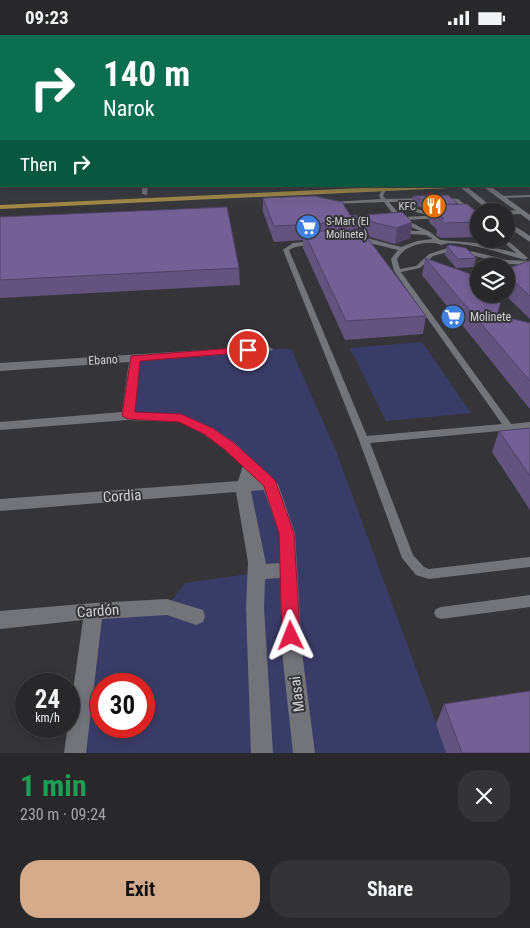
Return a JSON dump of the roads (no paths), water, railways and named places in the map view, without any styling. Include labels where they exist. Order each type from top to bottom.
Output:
[{"type":"main road","points":[[0,201],[308,187]]},
{"type":"main road","points":[[303,194],[354,187]]},
{"type":"main road","points":[[0,207],[436,187]]},
{"type":"street","points":[[145,187],[145,194]]},
{"type":"street","points":[[463,187],[483,203]]},
{"type":"street","points":[[486,187],[530,219]]},
{"type":"street","points":[[515,228],[530,240]]},
{"type":"street","name":"Ebano","points":[[0,367],[266,349]]},
{"type":"street","points":[[128,416],[135,358]]},
{"type":"street","name":"Masai","points":[[0,426],[128,416],[181,418],[208,431],[230,447],[270,484],[287,533],[292,652],[304,753]]},
{"type":"street","points":[[250,466],[243,488],[256,573],[255,608],[262,753]]},
{"type":"street","name":"Cordia","points":[[0,505],[243,488],[270,484]]},
{"type":"street","points":[[256,573],[288,569]]},
{"type":"street","name":"Cardón","points":[[0,620],[94,611],[167,607],[196,616]]},
{"type":"street","points":[[75,753],[94,611]]},
{"type":"lane","points":[[382,188],[380,194],[402,220],[431,233],[448,250]]},
{"type":"lane","points":[[368,191],[378,201]]},
{"type":"lane","points":[[266,195],[270,203]]},
{"type":"lane","points":[[501,197],[530,196]]},
{"type":"lane","points":[[520,197],[530,203]]},
{"type":"lane","points":[[436,198],[454,199],[466,212]]},
{"type":"lane","points":[[333,209],[325,205],[378,201],[386,203],[400,200],[427,199]]},
{"type":"lane","points":[[388,221],[447,213],[414,211],[400,200]]},
{"type":"lane","points":[[459,210],[470,213]]},
{"type":"lane","points":[[515,212],[520,212]]},
{"type":"lane","points":[[362,232],[367,240]]},
{"type":"lane","points":[[348,241],[367,240],[401,249]]},
{"type":"lane","points":[[509,427],[397,271],[394,259],[401,249],[414,244],[439,241],[478,244],[528,261]]},
{"type":"lane","points":[[328,242],[293,245],[286,250],[364,440],[408,558],[420,571],[438,573],[530,562]]},
{"type":"lane","points":[[513,248],[528,261]]},
{"type":"lane","points":[[397,271],[418,267],[435,253],[448,250],[476,254],[507,263],[528,261]]},
{"type":"lane","points":[[364,440],[530,425]]},
{"type":"lane","points":[[441,613],[530,601]]},
{"type":"place","name":"KFC","points":[[434,206]]},
{"type":"place","name":"S-Mart (El Molinete)","points":[[308,227]]},
{"type":"place","name":"Molinete","points":[[453,317]]}]
